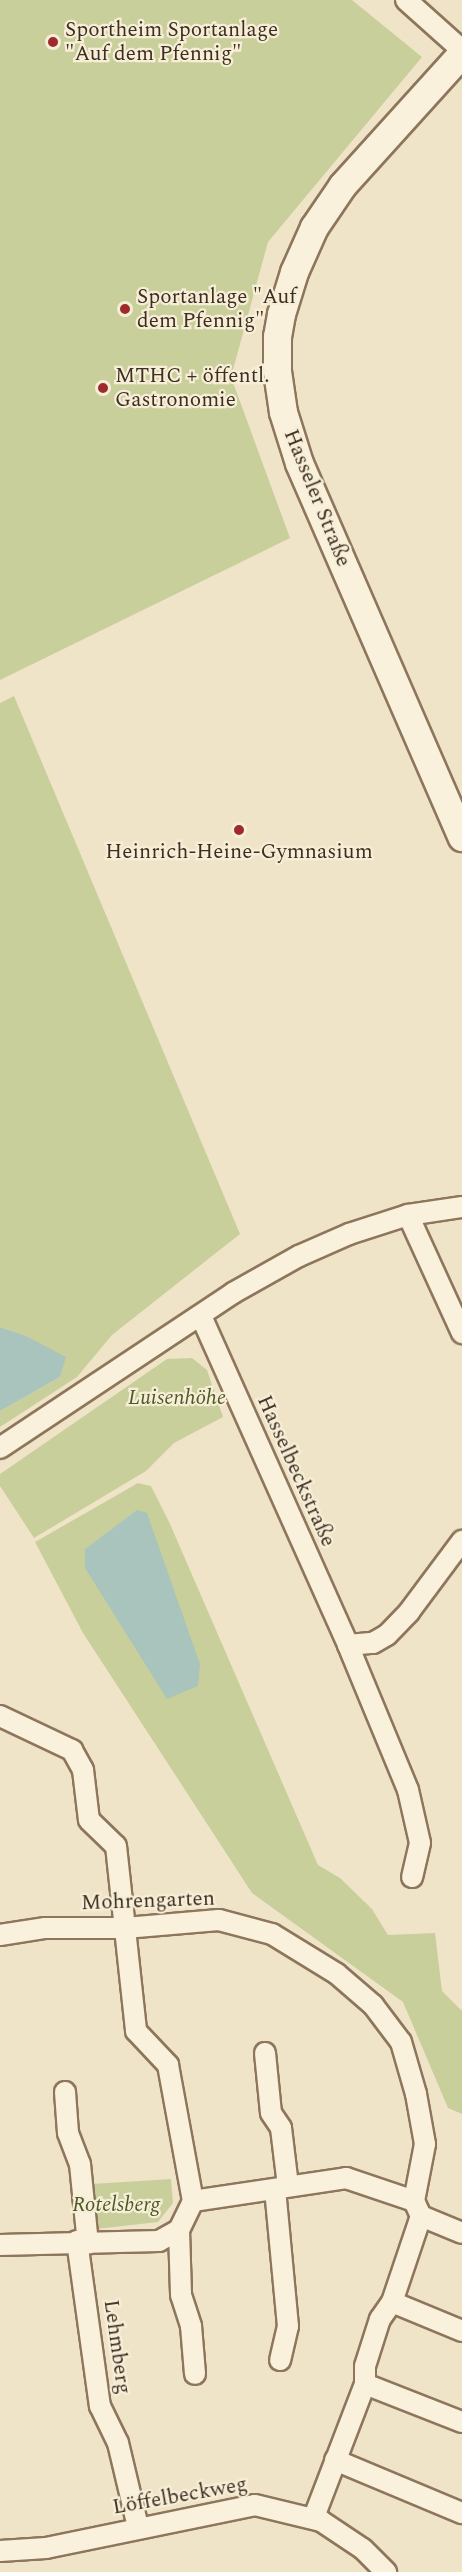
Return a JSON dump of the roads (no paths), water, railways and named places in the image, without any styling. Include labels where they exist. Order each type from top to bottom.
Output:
[{"type":"main road","name":"Hasseler Straße","points":[[462,52],[348,178],[314,227],[294,272],[277,336],[277,371],[283,412],[299,463],[462,837]]},
{"type":"street","points":[[406,0],[462,52]]},
{"type":"street","points":[[0,1448],[201,1316],[232,1293],[299,1256],[350,1234],[408,1215],[462,1207]]},
{"type":"street","points":[[408,1215],[462,1332]]},
{"type":"street","name":"Hasselbeckstraße","points":[[201,1316],[348,1645],[408,1790],[420,1843],[412,1877]]},
{"type":"street","points":[[348,1645],[373,1643],[387,1635],[409,1611],[462,1541]]},
{"type":"street","points":[[0,1716],[72,1750],[83,1770],[89,1820],[116,1846],[136,2031],[168,2065],[193,2201],[178,2230],[181,2295],[190,2326],[195,2374]]},
{"type":"street","name":"Mohrengarten","points":[[0,1935],[45,1928],[125,1928],[219,1920],[272,1934],[337,1974],[374,2005],[401,2042],[416,2094],[424,2144],[418,2209],[392,2302],[380,2319],[365,2366],[365,2384],[314,2517]]},
{"type":"street","points":[[265,2053],[271,2112],[281,2128],[281,2188],[288,2326],[280,2360]]},
{"type":"street","name":"Lehmberg","points":[[65,2092],[68,2133],[80,2164],[83,2242],[100,2406],[118,2444],[138,2527]]},
{"type":"street","points":[[193,2201],[346,2178],[418,2209],[462,2233]]},
{"type":"street","points":[[0,2245],[159,2241],[178,2230]]},
{"type":"street","points":[[392,2302],[462,2331]]},
{"type":"street","points":[[365,2384],[462,2422]]},
{"type":"street","points":[[335,2460],[462,2513]]},
{"type":"street","name":"Löffelbeckweg","points":[[0,2551],[46,2548],[138,2527],[255,2505],[314,2517],[363,2549],[386,2572]]},
{"type":"water","points":[[0,1327],[24,1335],[66,1357],[60,1377],[0,1411]]},
{"type":"water","points":[[137,1510],[147,1513],[200,1664],[198,1686],[167,1699],[85,1568],[85,1549]]},
{"type":"place","name":"Sportheim Sportanlage \"Auf dem Pfennig\"","points":[[53,42]]},
{"type":"place","name":"Sportanlage \"Auf dem Pfennig\"","points":[[125,309]]},
{"type":"place","name":"MTHC + öffentl. Gastronomie","points":[[103,388]]},
{"type":"place","name":"Heinrich-Heine-Gymnasium","points":[[239,830]]},
{"type":"park label","name":"Luisenhöhe","points":[[177,1398]]},
{"type":"park label","name":"Rotelsberg","points":[[116,2205]]}]
